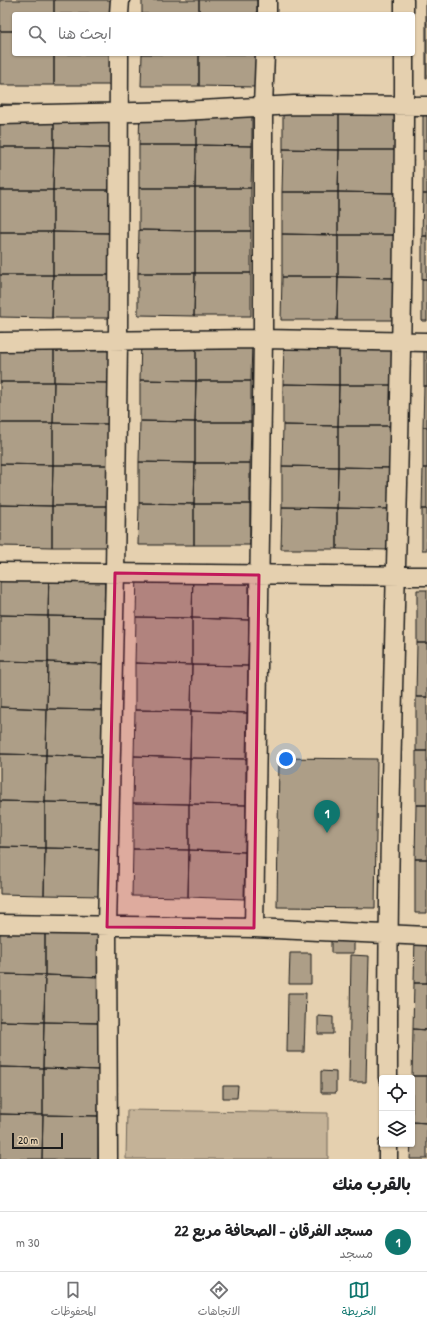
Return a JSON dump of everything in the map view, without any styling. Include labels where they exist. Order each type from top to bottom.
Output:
[{"type":"street","points":[[120,0],[120,12]]},
{"type":"street","points":[[267,12],[268,0]]},
{"type":"street","points":[[404,0],[404,12]]},
{"type":"street","points":[[108,1159],[107,927],[115,573],[118,341],[117,112],[119,56]]},
{"type":"street","points":[[254,928],[258,575],[263,339],[263,106],[265,56]]},
{"type":"street","points":[[388,1075],[387,935],[396,576],[404,56]]},
{"type":"street","points":[[0,115],[182,111],[294,105],[427,106]]},
{"type":"street","points":[[0,342],[263,339],[427,342]]},
{"type":"street","points":[[0,572],[427,576]]},
{"type":"street","points":[[0,924],[107,927],[254,928],[427,936]]},
{"type":"street","points":[[388,1147],[388,1159]]},
{"type":"highlighted area","points":[[115,573],[259,575],[254,928],[107,927]]},
{"type":"shaded area","points":[[127,1110],[328,1113],[328,1159],[126,1159]]},
{"type":"building","points":[[0,0],[54,0],[54,12],[12,12],[12,31],[0,31]]},
{"type":"building","points":[[54,0],[112,0],[112,12],[54,12]]},
{"type":"building","points":[[142,0],[199,0],[199,12],[142,12]]},
{"type":"building","points":[[199,0],[257,0],[257,12],[199,12]]},
{"type":"building","points":[[427,0],[427,24],[426,24]]},
{"type":"building","points":[[427,24],[427,78],[426,78]]},
{"type":"building","points":[[0,31],[12,31],[12,56],[54,56],[54,85],[0,85]]},
{"type":"building","points":[[54,56],[112,56],[111,85],[54,85]]},
{"type":"building","points":[[142,56],[199,56],[199,86],[141,86]]},
{"type":"building","points":[[199,56],[257,56],[256,87],[199,86]]},
{"type":"building","points":[[140,103],[196,103],[196,145],[139,145]]},
{"type":"building","points":[[196,103],[252,103],[252,146],[196,145]]},
{"type":"building","points":[[0,104],[54,105],[54,147],[0,147]]},
{"type":"building","points":[[54,105],[110,105],[110,148],[54,147]]},
{"type":"building","points":[[283,107],[339,107],[339,150],[283,149]]},
{"type":"building","points":[[339,107],[395,107],[395,150],[339,150]]},
{"type":"building","points":[[423,109],[427,109],[427,151],[423,151]]},
{"type":"building","points":[[139,145],[196,145],[195,188],[139,188]]},
{"type":"building","points":[[196,145],[252,146],[251,188],[195,188]]},
{"type":"building","points":[[0,147],[54,147],[53,190],[0,190]]},
{"type":"building","points":[[54,147],[110,148],[110,190],[53,190]]},
{"type":"building","points":[[283,149],[339,150],[338,192],[282,192]]},
{"type":"building","points":[[339,150],[395,150],[394,193],[338,192]]},
{"type":"building","points":[[423,151],[427,151],[427,194],[423,194]]},
{"type":"building","points":[[139,188],[195,188],[195,231],[139,230]]},
{"type":"building","points":[[195,188],[251,188],[251,231],[195,231]]},
{"type":"building","points":[[0,190],[53,190],[53,232],[0,232]]},
{"type":"building","points":[[53,190],[110,190],[109,233],[53,232]]},
{"type":"building","points":[[282,192],[338,192],[338,235],[282,234]]},
{"type":"building","points":[[338,192],[394,193],[394,235],[338,235]]},
{"type":"building","points":[[423,194],[427,194],[427,236],[422,236]]},
{"type":"building","points":[[139,230],[195,231],[195,273],[138,273]]},
{"type":"building","points":[[195,231],[251,231],[251,273],[195,273]]},
{"type":"building","points":[[0,232],[53,232],[53,275],[0,275]]},
{"type":"building","points":[[53,232],[109,233],[109,275],[53,275]]},
{"type":"building","points":[[282,234],[338,235],[338,277],[282,277]]},
{"type":"building","points":[[338,235],[394,235],[394,278],[338,277]]},
{"type":"building","points":[[422,236],[427,236],[427,279],[422,279]]},
{"type":"building","points":[[138,273],[195,273],[194,316],[138,315]]},
{"type":"building","points":[[195,273],[251,273],[251,316],[194,316]]},
{"type":"building","points":[[0,275],[53,275],[52,318],[0,317]]},
{"type":"building","points":[[53,275],[109,275],[109,318],[52,318]]},
{"type":"building","points":[[282,277],[338,277],[337,320],[281,320]]},
{"type":"building","points":[[338,277],[394,278],[393,320],[337,320]]},
{"type":"building","points":[[422,279],[427,279],[427,321],[422,321]]},
{"type":"building","points":[[141,339],[196,340],[196,381],[140,380]]},
{"type":"building","points":[[196,340],[252,340],[251,381],[196,381]]},
{"type":"building","points":[[0,341],[54,341],[54,382],[0,382]]},
{"type":"building","points":[[54,341],[110,342],[110,383],[54,382]]},
{"type":"building","points":[[284,343],[339,344],[339,385],[283,384]]},
{"type":"building","points":[[339,344],[395,344],[394,385],[339,385]]},
{"type":"building","points":[[424,345],[427,345],[427,386],[424,386]]},
{"type":"building","points":[[140,380],[196,381],[195,422],[140,421]]},
{"type":"building","points":[[196,381],[251,381],[251,422],[195,422]]},
{"type":"building","points":[[0,382],[54,382],[53,423],[0,423]]},
{"type":"building","points":[[54,382],[110,383],[109,424],[53,423]]},
{"type":"building","points":[[283,384],[339,385],[338,426],[283,425]]},
{"type":"building","points":[[339,385],[394,385],[394,426],[338,426]]},
{"type":"building","points":[[424,386],[427,386],[427,427],[423,427]]},
{"type":"building","points":[[140,421],[195,422],[195,463],[139,462]]},
{"type":"building","points":[[195,422],[251,422],[250,463],[195,463]]},
{"type":"building","points":[[0,423],[53,423],[53,465],[0,464]]},
{"type":"building","points":[[53,423],[109,424],[109,465],[53,465]]},
{"type":"building","points":[[283,425],[338,426],[338,467],[282,466]]},
{"type":"building","points":[[338,426],[394,426],[393,468],[338,467]]},
{"type":"building","points":[[423,427],[427,427],[427,468],[423,468]]},
{"type":"building","points":[[139,462],[195,463],[194,504],[139,503]]},
{"type":"building","points":[[195,463],[250,463],[250,504],[194,504]]},
{"type":"building","points":[[0,464],[53,465],[52,506],[0,505]]},
{"type":"building","points":[[53,465],[109,465],[108,506],[52,506]]},
{"type":"building","points":[[282,466],[338,467],[337,508],[282,507]]},
{"type":"building","points":[[338,467],[393,468],[393,509],[337,508]]},
{"type":"building","points":[[423,468],[427,468],[427,509],[422,509]]},
{"type":"building","points":[[139,503],[194,504],[194,545],[138,545]]},
{"type":"building","points":[[194,504],[250,504],[250,545],[194,545]]},
{"type":"building","points":[[0,505],[52,506],[52,547],[0,546]]},
{"type":"building","points":[[52,506],[108,506],[108,547],[52,547]]},
{"type":"building","points":[[282,507],[337,508],[337,549],[281,549]]},
{"type":"building","points":[[337,508],[393,509],[392,550],[337,549]]},
{"type":"building","points":[[422,509],[427,509],[427,550],[422,550]]},
{"type":"building","points":[[0,568],[49,569],[48,616],[0,615]]},
{"type":"building","points":[[49,569],[105,571],[104,617],[48,616]]},
{"type":"building","points":[[137,570],[193,572],[192,618],[136,617]]},
{"type":"building","points":[[193,572],[249,573],[249,620],[192,618]]},
{"type":"building","points":[[417,590],[427,590],[427,643],[417,643]]},
{"type":"building","points":[[0,615],[48,616],[48,662],[0,661]]},
{"type":"building","points":[[48,616],[104,617],[104,664],[48,662]]},
{"type":"building","points":[[136,617],[192,618],[192,665],[135,663]]},
{"type":"building","points":[[192,618],[249,620],[248,666],[192,665]]},
{"type":"building","points":[[417,643],[427,643],[427,697],[416,697]]},
{"type":"building","points":[[0,661],[48,662],[47,709],[0,707]]},
{"type":"building","points":[[48,662],[104,664],[103,710],[47,709]]},
{"type":"building","points":[[135,663],[192,665],[191,711],[135,710]]},
{"type":"building","points":[[192,665],[248,666],[247,713],[191,711]]},
{"type":"building","points":[[416,697],[427,697],[427,751],[416,751]]},
{"type":"building","points":[[0,707],[47,709],[46,755],[0,754]]},
{"type":"building","points":[[47,709],[103,710],[102,757],[46,755]]},
{"type":"building","points":[[135,710],[191,711],[190,758],[134,756]]},
{"type":"building","points":[[191,711],[247,713],[246,759],[190,758]]},
{"type":"building","points":[[416,751],[427,751],[427,805],[416,805]]},
{"type":"building","points":[[0,754],[46,755],[45,802],[0,801]]},
{"type":"building","points":[[46,755],[102,757],[102,803],[45,802]]},
{"type":"building","points":[[134,756],[190,758],[189,804],[133,803]]},
{"type":"building","points":[[190,758],[246,759],[246,805],[189,804]]},
{"type":"building","points":[[279,758],[377,759],[375,908],[277,907]]},
{"type":"building","points":[[0,801],[45,802],[45,848],[0,847]]},
{"type":"building","points":[[45,802],[102,803],[101,849],[45,848]]},
{"type":"building","points":[[133,803],[189,804],[189,850],[133,849]]},
{"type":"building","points":[[189,804],[246,805],[245,852],[189,850]]},
{"type":"building","points":[[416,805],[427,805],[427,859],[415,859]]},
{"type":"building","points":[[0,847],[45,848],[44,895],[0,894]]},
{"type":"building","points":[[45,848],[101,849],[100,896],[44,895]]},
{"type":"building","points":[[133,849],[189,850],[188,897],[132,896]]},
{"type":"building","points":[[189,850],[245,852],[244,899],[188,897]]},
{"type":"building","points":[[415,859],[427,859],[427,913],[415,913]]},
{"type":"building","points":[[0,928],[45,929],[45,975],[0,974]]},
{"type":"building","points":[[45,929],[102,930],[101,977],[45,975]]},
{"type":"building","points":[[415,936],[427,936],[427,983],[414,983]]},
{"type":"building","points":[[331,938],[354,938],[354,953],[331,953]]},
{"type":"building","points":[[290,953],[311,953],[311,984],[289,984]]},
{"type":"building","points":[[351,955],[369,956],[366,1082],[349,1082]]},
{"type":"building","points":[[0,974],[45,975],[44,1022],[0,1021]]},
{"type":"building","points":[[45,975],[101,977],[100,1023],[44,1022]]},
{"type":"building","points":[[414,983],[427,983],[427,1030],[413,1029]]},
{"type":"building","points":[[288,993],[306,993],[304,1052],[287,1052]]},
{"type":"building","points":[[318,1016],[333,1017],[333,1034],[318,1034]]},
{"type":"building","points":[[0,1021],[44,1022],[43,1068],[0,1067]]},
{"type":"building","points":[[44,1022],[100,1023],[99,1070],[43,1068]]},
{"type":"building","points":[[413,1029],[427,1030],[427,1076],[412,1075]]},
{"type":"building","points":[[0,1067],[43,1068],[43,1115],[0,1114]]},
{"type":"building","points":[[43,1068],[99,1070],[98,1116],[43,1115]]},
{"type":"building","points":[[321,1071],[336,1072],[336,1093],[321,1093]]},
{"type":"building","points":[[415,1076],[427,1076],[427,1123],[415,1122]]},
{"type":"building","points":[[223,1086],[238,1086],[237,1098],[223,1098]]},
{"type":"building","points":[[0,1114],[43,1115],[42,1159],[0,1159]]},
{"type":"building","points":[[43,1115],[98,1116],[98,1159],[42,1159]]},
{"type":"building","points":[[415,1122],[427,1123],[427,1159],[410,1159],[411,1147],[415,1147]]},
{"type":"place","name":"مسجد الفرقان - الصحافة مربع 22","points":[[327,833]]}]
